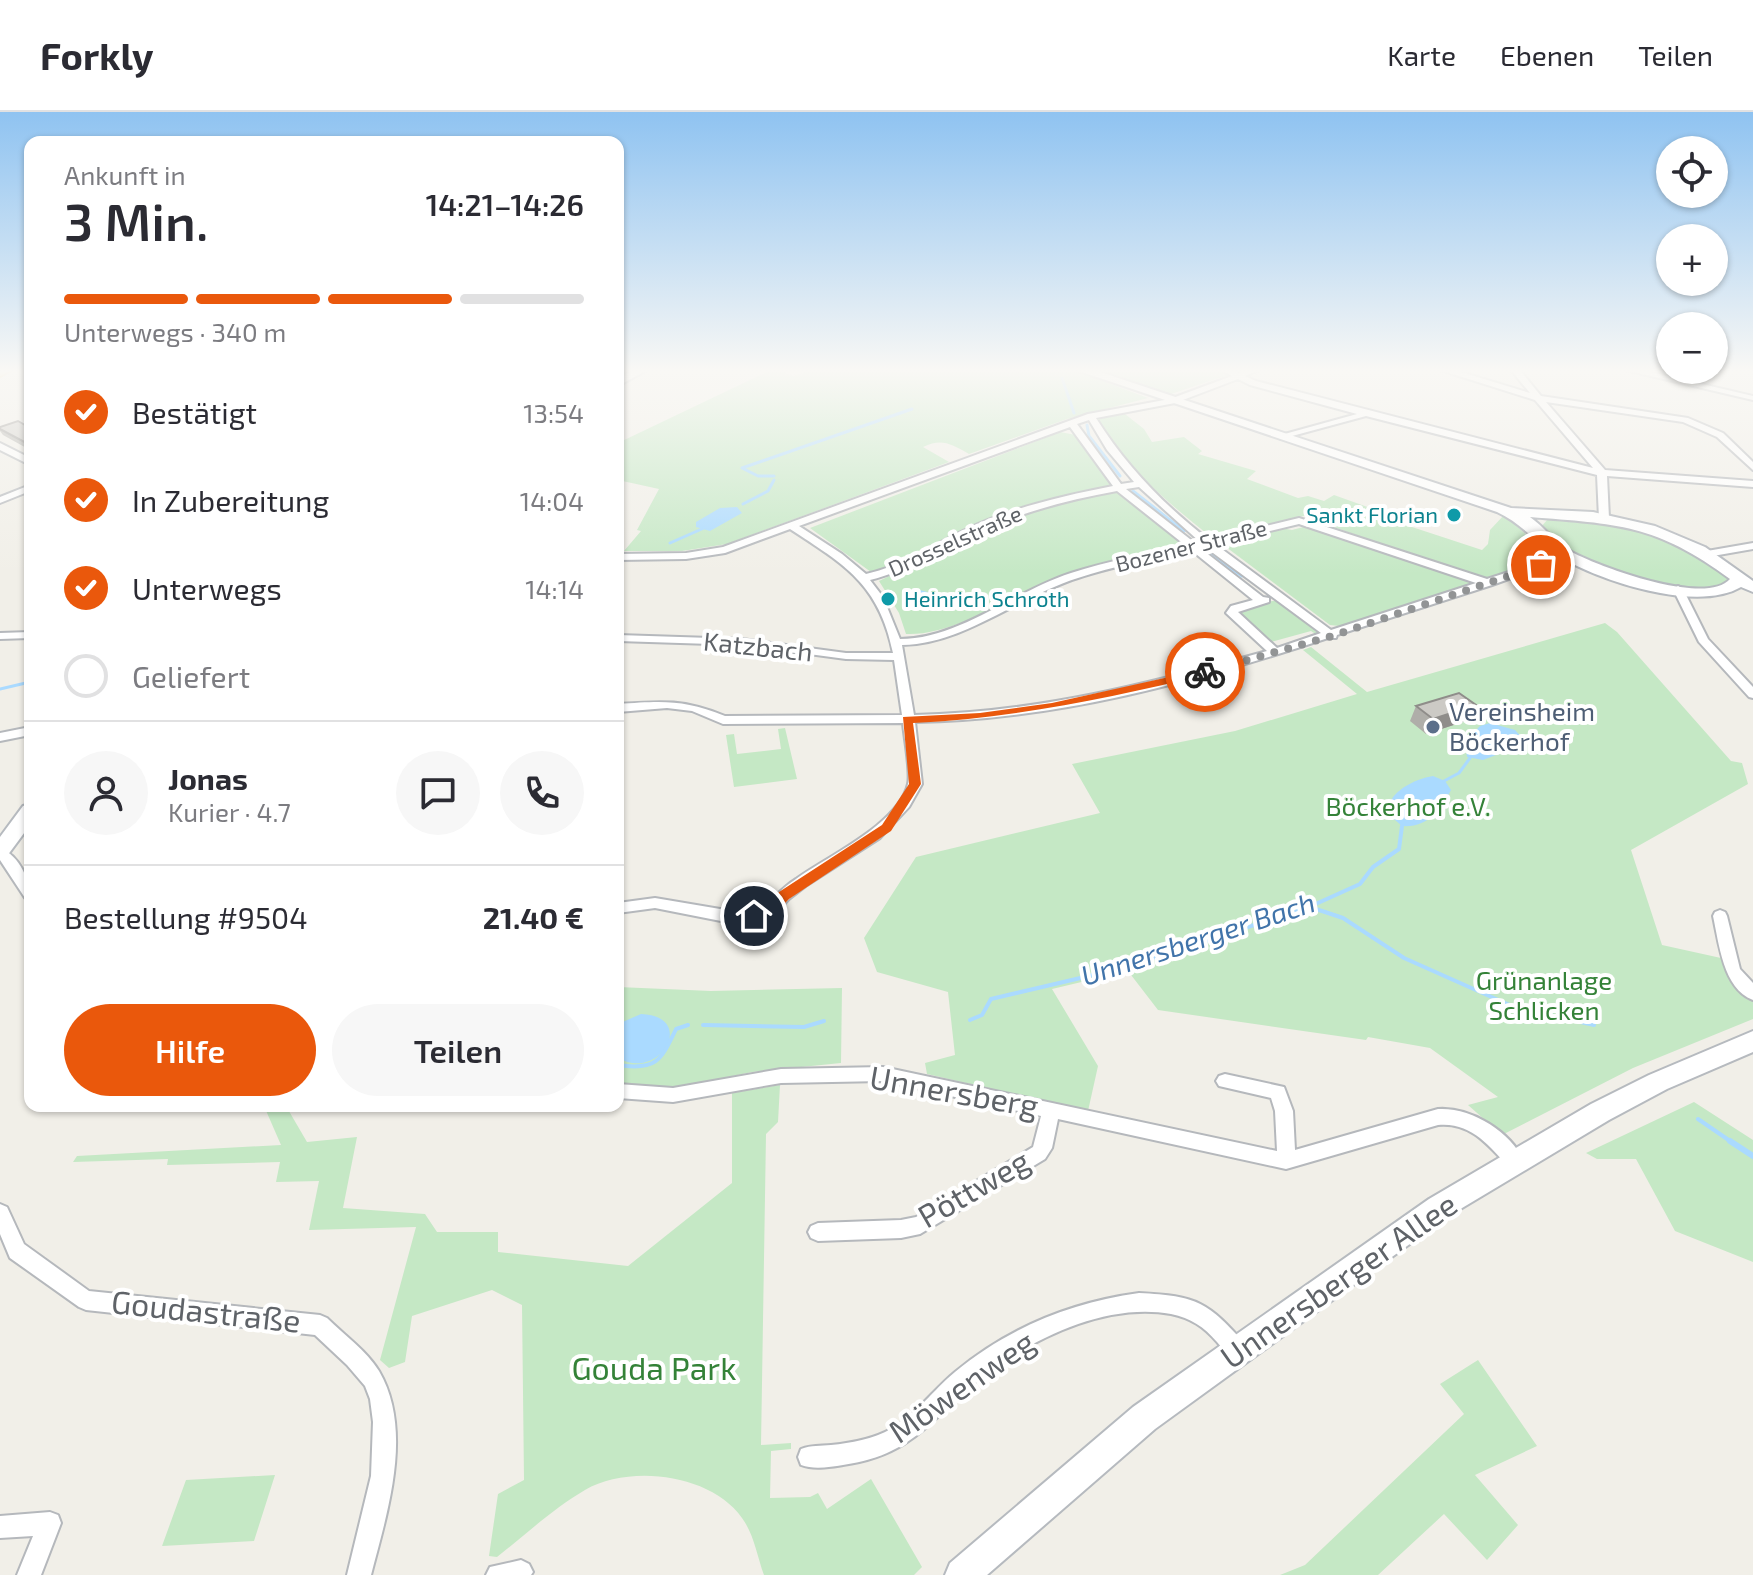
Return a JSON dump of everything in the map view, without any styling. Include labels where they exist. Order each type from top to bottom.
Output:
[{"type":"main road","points":[[1285,437],[1537,520],[1604,518],[1652,530],[1707,554],[1734,584],[1753,595]]},
{"type":"main road","points":[[1537,520],[1546,542],[1568,556],[1626,578],[1678,589],[1714,592],[1734,584],[1753,587]]},
{"type":"main road","points":[[0,852],[24,819]]},
{"type":"main road","name":"Unnersberger Allee","points":[[962,1575],[1144,1418],[1438,1208],[1515,1161],[1658,1082],[1753,1041]]},
{"type":"street","points":[[624,557],[714,553],[1033,437]]},
{"type":"street","points":[[1082,437],[1119,488],[1261,601]]},
{"type":"street","points":[[1102,437],[1140,484],[1208,541],[1332,636]]},
{"type":"street","points":[[1459,437],[1602,473],[1753,484]]},
{"type":"street","points":[[1572,437],[1602,473],[1604,518]]},
{"type":"street","points":[[1721,437],[1753,467]]},
{"type":"street","points":[[0,446],[24,459]]},
{"type":"street","name":"Drosselstraße","points":[[864,578],[893,571],[965,534],[1026,509],[1065,497],[1140,484]]},
{"type":"street","points":[[0,500],[24,490]]},
{"type":"street","name":"Bozener Straße","points":[[897,642],[935,639],[1039,588],[1089,571],[1189,545],[1303,521],[1489,584]]},
{"type":"street","points":[[624,907],[655,903],[736,917],[769,911],[784,895],[886,828],[911,794],[915,784],[897,642],[887,611],[864,578],[792,526]]},
{"type":"street","points":[[1707,554],[1753,546]]},
{"type":"street","points":[[624,708],[672,704],[699,709],[723,720],[907,720],[980,716],[1066,704],[1165,683],[1332,636],[1568,556]]},
{"type":"street","points":[[1678,589],[1696,631],[1753,694]]},
{"type":"street","points":[[1275,652],[1232,613],[1235,608],[1280,596]]},
{"type":"street","points":[[0,636],[24,635]]},
{"type":"street","name":"Katzbach","points":[[624,638],[742,642],[846,656],[898,657]]},
{"type":"street","points":[[0,737],[24,732]]},
{"type":"street","points":[[0,852],[24,885]]},
{"type":"street","points":[[1720,916],[1733,971],[1753,994]]},
{"type":"street","name":"Unnersberg","points":[[624,1091],[673,1095],[781,1076],[883,1074],[1286,1161],[1438,1117],[1455,1115],[1471,1120],[1515,1161]]},
{"type":"street","points":[[1225,1081],[1278,1092],[1284,1111],[1286,1161]]},
{"type":"street","name":"Pöttweg","points":[[818,1232],[901,1229],[935,1217],[1039,1153],[1043,1148],[1051,1110]]},
{"type":"street","name":"Goudastraße","points":[[0,1213],[17,1251],[86,1300],[320,1325],[372,1380],[383,1416],[383,1468],[359,1575]]},
{"type":"street","name":"Möwenweg","points":[[809,1457],[841,1456],[894,1439],[919,1422],[963,1379],[993,1357],[1052,1325],[1087,1311],[1149,1304],[1188,1309],[1208,1318],[1239,1352]]},
{"type":"street","points":[[0,1527],[50,1523],[29,1575]]},
{"type":"green space","points":[[630,437],[1016,437],[969,454],[946,443],[930,444],[923,447],[949,462],[727,544],[682,551],[624,551],[641,531],[637,530],[659,489],[624,481],[624,440]]},
{"type":"green space","points":[[1046,437],[1078,437],[1111,486],[1019,508],[883,571],[871,572],[810,528]]},
{"type":"green space","points":[[1109,437],[1149,437],[1152,442],[1184,437],[1202,451],[1198,454],[1256,471],[1247,479],[1298,498],[1308,496],[1324,501],[1334,495],[1415,524],[1412,527],[1482,550],[1488,544],[1490,530],[1504,515],[1551,556],[1487,581],[1325,524],[1308,515],[1211,537],[1164,497]]},
{"type":"green space","points":[[1115,491],[1182,544],[1056,579],[944,629],[906,634],[899,613],[879,581],[1005,520],[1048,504]]},
{"type":"green space","points":[[1548,519],[1603,521],[1661,536],[1707,560],[1728,581],[1715,586],[1675,585],[1607,568],[1575,555],[1552,539],[1540,528]]},
{"type":"green space","points":[[1307,526],[1471,580],[1472,583],[1339,626],[1330,625],[1222,544],[1282,528],[1292,530]]},
{"type":"green space","points":[[1281,601],[1320,633],[1317,635],[1311,631],[1271,642],[1276,647],[1271,645],[1237,611]]},
{"type":"green space","name":"Böckerhof e.V.","points":[[1605,623],[1617,632],[1731,761],[1742,763],[1748,784],[1631,850],[1662,945],[1721,958],[1730,978],[1753,1002],[1753,1019],[1633,1068],[1502,1135],[1468,1105],[1498,1097],[1430,1048],[1158,1010],[1128,971],[1052,989],[1098,1066],[1088,1111],[927,1074],[925,1063],[955,1055],[948,992],[877,972],[864,938],[916,857],[1100,813],[1072,764],[1235,731],[1357,694],[1303,650],[1311,647],[1367,692]]},
{"type":"green space","points":[[785,728],[797,779],[734,787],[726,735],[734,734],[737,754],[781,749],[778,729]]},
{"type":"green space","points":[[624,987],[711,991],[842,988],[841,1063],[752,1072],[675,1088],[624,1085]]},
{"type":"green space","name":"Gouda Park","points":[[780,1085],[778,1122],[766,1134],[761,1445],[791,1443],[791,1449],[771,1451],[770,1498],[810,1497],[818,1493],[827,1509],[871,1479],[922,1567],[914,1575],[764,1575],[750,1531],[728,1503],[711,1491],[691,1483],[646,1476],[624,1477],[585,1490],[497,1557],[489,1556],[498,1494],[524,1480],[522,1305],[492,1290],[412,1316],[405,1362],[389,1368],[380,1360],[416,1227],[309,1230],[319,1181],[276,1182],[280,1162],[167,1165],[168,1159],[73,1162],[77,1156],[281,1145],[267,1112],[290,1112],[307,1142],[357,1137],[343,1208],[425,1214],[437,1232],[498,1232],[498,1252],[628,1266],[732,1183],[732,1093]]},
{"type":"green space","points":[[1694,1102],[1753,1140],[1753,1262],[1675,1231],[1636,1159],[1597,1159],[1586,1153]]},
{"type":"green space","points":[[1478,1360],[1537,1446],[1475,1475],[1518,1525],[1487,1560],[1444,1514],[1378,1575],[1280,1575],[1305,1565],[1464,1414],[1440,1384]]},
{"type":"green space","points":[[275,1475],[254,1541],[162,1546],[186,1480]]},
{"type":"water","points":[[737,507],[742,513],[710,531],[696,527],[696,522],[720,508]]},
{"type":"water","points":[[1490,723],[1515,730],[1527,743],[1483,760],[1467,757],[1465,741],[1480,726]]},
{"type":"water","points":[[1433,776],[1445,781],[1451,790],[1432,817],[1419,824],[1402,826],[1388,814],[1392,800],[1403,788]]},
{"type":"water","points":[[641,1014],[658,1017],[667,1025],[670,1035],[667,1046],[647,1062],[624,1060],[624,1021]]},
{"type":"building","points":[[1459,693],[1476,705],[1433,719],[1416,706]]},
{"type":"waterway","points":[[774,476],[758,476],[742,468],[831,437]]},
{"type":"waterway","points":[[1090,437],[1120,476]]},
{"type":"waterway","points":[[743,504],[768,491],[774,480]]},
{"type":"waterway","points":[[1133,491],[1184,531]]},
{"type":"waterway","points":[[670,543],[704,528]]},
{"type":"waterway","points":[[1205,550],[1242,576]]},
{"type":"waterway","points":[[914,590],[932,595]]},
{"type":"waterway","points":[[0,689],[24,683]]},
{"type":"waterway","points":[[1444,781],[1459,773],[1470,758]]},
{"type":"waterway","name":"Unnersberger Bach","points":[[970,1020],[982,1015],[991,999],[1123,968],[1309,907],[1360,884],[1373,867],[1399,849],[1402,826]]},
{"type":"waterway","points":[[1310,907],[1343,918],[1404,958],[1514,1007],[1594,1025]]},
{"type":"waterway","name":"Unnersberger Bach","points":[[703,1025],[804,1027],[824,1021]]},
{"type":"waterway","name":"Unnersberger Bach","points":[[624,1065],[641,1066],[656,1061],[676,1029],[688,1025]]},
{"type":"waterway","points":[[1698,1119],[1732,1142]]},
{"type":"waterway","points":[[1732,1142],[1753,1156]]},
{"type":"way so far","points":[[1205,672],[1332,636],[1541,565]]},
{"type":"place","name":"Sankt Florian","points":[[1454,515]]},
{"type":"place","name":"Heinrich Schroth","points":[[888,599]]},
{"type":"place","name":"Vereinsheim Böckerhof","points":[[1433,727]]},
{"type":"route","points":[[754,916],[769,911],[784,895],[886,828],[915,784],[907,720],[980,716],[1052,706],[1110,696],[1205,672]]},
{"type":"park label","name":"Grünanlage Schlicken","points":[[1544,996]]}]
